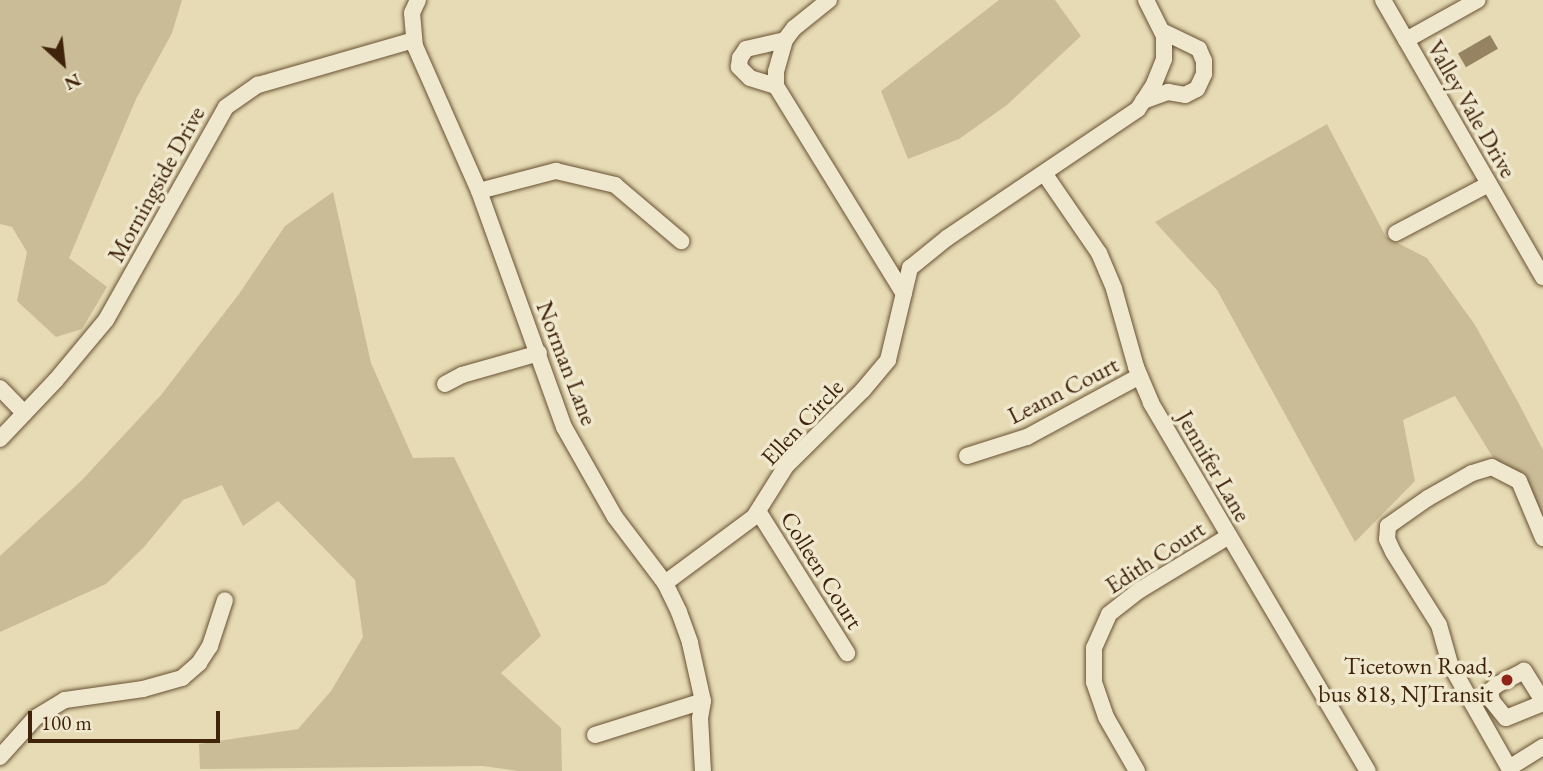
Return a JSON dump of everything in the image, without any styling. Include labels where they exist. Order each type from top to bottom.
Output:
[{"type":"street","name":"Norman Lane","points":[[418,0],[412,13],[414,40],[479,191],[564,427],[615,517],[665,583],[690,643],[704,701],[700,718],[703,771]]},
{"type":"street","points":[[830,0],[794,28],[785,40],[776,72],[776,86],[904,294]]},
{"type":"street","name":"Ellen Circle","points":[[665,583],[758,511],[786,466],[863,390],[888,360],[910,268],[947,238],[1138,109],[1164,59],[1162,31],[1146,0]]},
{"type":"street","name":"Valley Vale Drive","points":[[1382,0],[1543,277]]},
{"type":"street","points":[[1406,40],[1478,0]]},
{"type":"street","name":"Ellen Circle","points":[[1143,101],[1168,92],[1185,95],[1197,89],[1204,74],[1205,61],[1199,50],[1162,31]]},
{"type":"street","name":"Morningside Drive","points":[[0,439],[106,320],[226,107],[258,85],[414,40]]},
{"type":"street","points":[[776,86],[750,78],[738,67],[746,49],[785,40]]},
{"type":"street","points":[[479,191],[556,171],[615,184],[681,241]]},
{"type":"street","name":"Jennifer Lane","points":[[1044,173],[1099,253],[1114,289],[1140,376],[1178,451],[1368,771]]},
{"type":"street","points":[[1396,233],[1489,184]]},
{"type":"street","points":[[445,384],[462,375],[539,353]]},
{"type":"street","name":"Leann Court","points":[[967,456],[1027,436],[1140,376]]},
{"type":"street","points":[[0,388],[24,413]]},
{"type":"street","points":[[1543,538],[1519,481],[1493,467],[1472,473],[1428,498],[1388,526],[1387,539],[1439,625],[1448,646],[1450,664],[1510,770],[1543,747]]},
{"type":"street","name":"Colleen Court","points":[[758,511],[847,653]]},
{"type":"street","name":"Edith Court","points":[[1137,771],[1106,717],[1094,682],[1094,648],[1109,614],[1140,590],[1228,536]]},
{"type":"street","points":[[0,757],[35,718],[65,700],[143,689],[183,678],[199,663],[210,646],[225,600]]},
{"type":"street","points":[[595,735],[704,701]]},
{"type":"shaded area","points":[[0,0],[182,0],[172,33],[136,99],[69,258],[107,287],[82,329],[56,337],[17,301],[27,252],[12,227],[0,224]]},
{"type":"shaded area","points":[[999,0],[1055,0],[1081,36],[1007,105],[959,139],[908,159],[881,91]]},
{"type":"shaded area","points":[[1327,124],[1386,237],[1427,258],[1475,325],[1518,402],[1543,450],[1543,538],[1527,499],[1500,469],[1455,396],[1403,420],[1415,481],[1355,542],[1217,290],[1155,222]]},
{"type":"shaded area","points":[[333,192],[371,363],[413,458],[454,457],[541,636],[501,673],[561,728],[562,771],[518,771],[483,766],[200,769],[199,744],[298,729],[331,691],[363,637],[355,580],[278,501],[243,526],[222,485],[183,500],[144,547],[106,584],[0,632],[0,556],[82,480],[161,395],[239,294],[285,226]]},
{"type":"building","points":[[1490,35],[1498,49],[1466,67],[1458,54]]},
{"type":"place","name":"Ticetown Road, bus 818, NJTransit","points":[[1507,680]]}]
